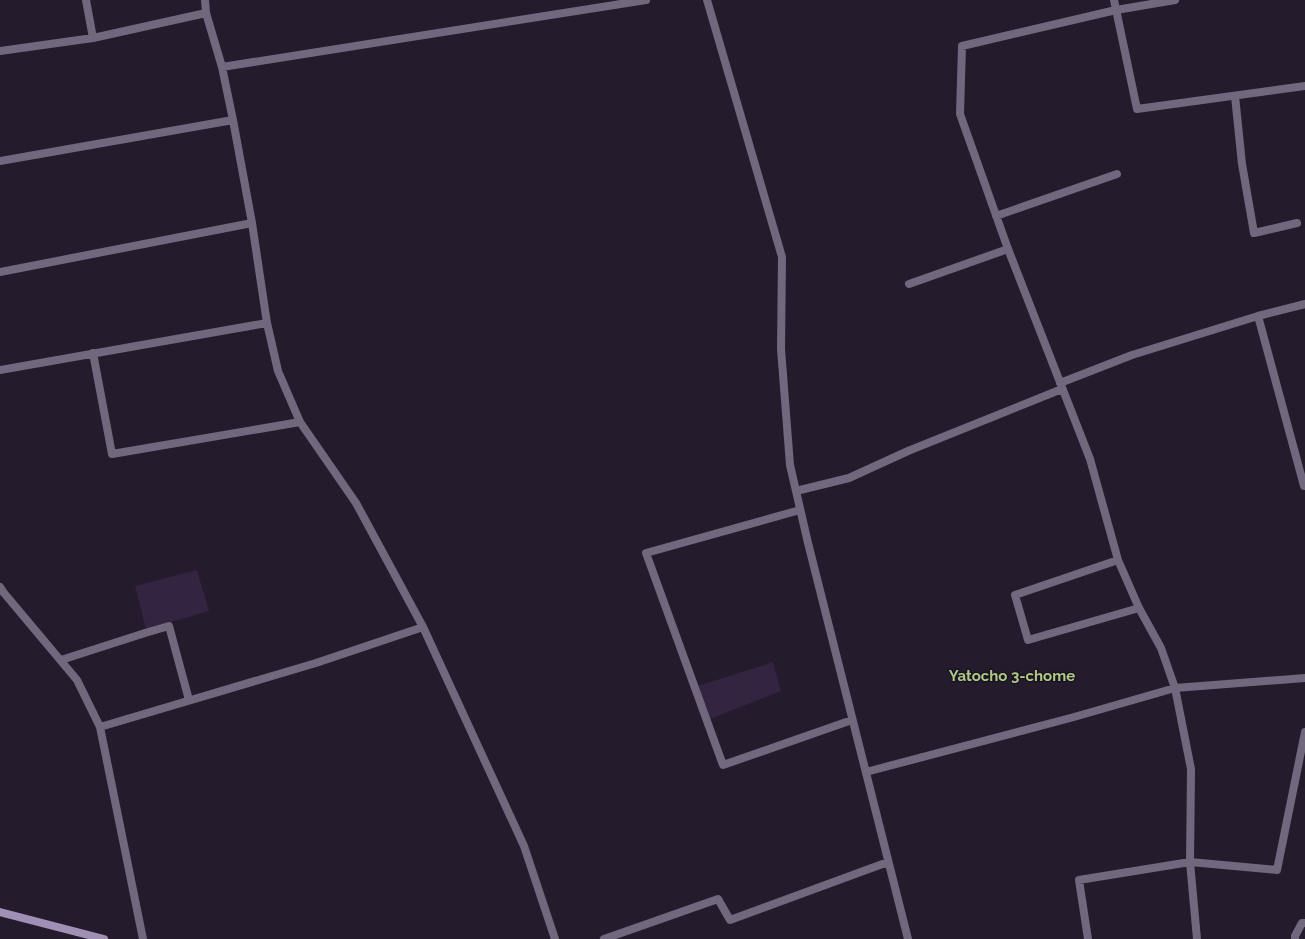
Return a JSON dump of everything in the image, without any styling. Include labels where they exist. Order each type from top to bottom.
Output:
[{"type":"main road","points":[[0,912],[104,939]]},
{"type":"street","points":[[86,0],[93,38]]},
{"type":"street","points":[[205,0],[206,13],[222,67],[233,120],[252,223],[267,323],[278,371],[300,422],[356,503],[423,627],[524,846],[555,939]]},
{"type":"street","points":[[222,67],[646,0]]},
{"type":"street","points":[[707,0],[782,257],[781,349],[790,465],[852,720],[908,939]]},
{"type":"street","points":[[1114,0],[1137,109],[1305,86]]},
{"type":"street","points":[[1175,0],[1116,10],[962,46],[960,114],[1008,249],[1090,459],[1118,560],[1139,608],[1160,648],[1175,688],[1191,769],[1190,862],[1197,939]]},
{"type":"street","points":[[0,51],[93,38],[206,13]]},
{"type":"street","points":[[1235,96],[1242,164],[1254,233],[1298,223]]},
{"type":"street","points":[[0,161],[233,120]]},
{"type":"street","points":[[996,216],[1117,174]]},
{"type":"street","points":[[0,272],[252,223]]},
{"type":"street","points":[[909,284],[1008,249]]},
{"type":"street","points":[[796,491],[849,478],[1132,355],[1258,316],[1305,304]]},
{"type":"street","points":[[1258,316],[1305,486]]},
{"type":"street","points":[[0,370],[267,323]]},
{"type":"street","points":[[93,353],[112,454],[300,422]]},
{"type":"street","points":[[800,510],[646,553],[723,765],[852,720]]},
{"type":"street","points":[[1118,560],[1015,595],[1028,640],[1139,608]]},
{"type":"street","points":[[0,587],[77,680],[100,727],[143,939]]},
{"type":"street","points":[[60,660],[145,632],[169,626],[189,700]]},
{"type":"street","points":[[100,727],[316,663],[423,627]]},
{"type":"street","points":[[866,772],[1074,717],[1175,688],[1305,678]]},
{"type":"street","points":[[1088,939],[1079,880],[1190,862],[1277,870],[1305,732]]},
{"type":"street","points":[[604,939],[718,899],[730,920],[888,862]]},
{"type":"street","points":[[1294,939],[1302,923],[1305,923]]},
{"type":"shaded area","points":[[197,570],[209,611],[146,629],[135,586]]},
{"type":"shaded area","points":[[773,662],[781,691],[710,719],[698,686]]},
{"type":"district","name":"Yatocho 3-chome","points":[[1012,676]]}]
